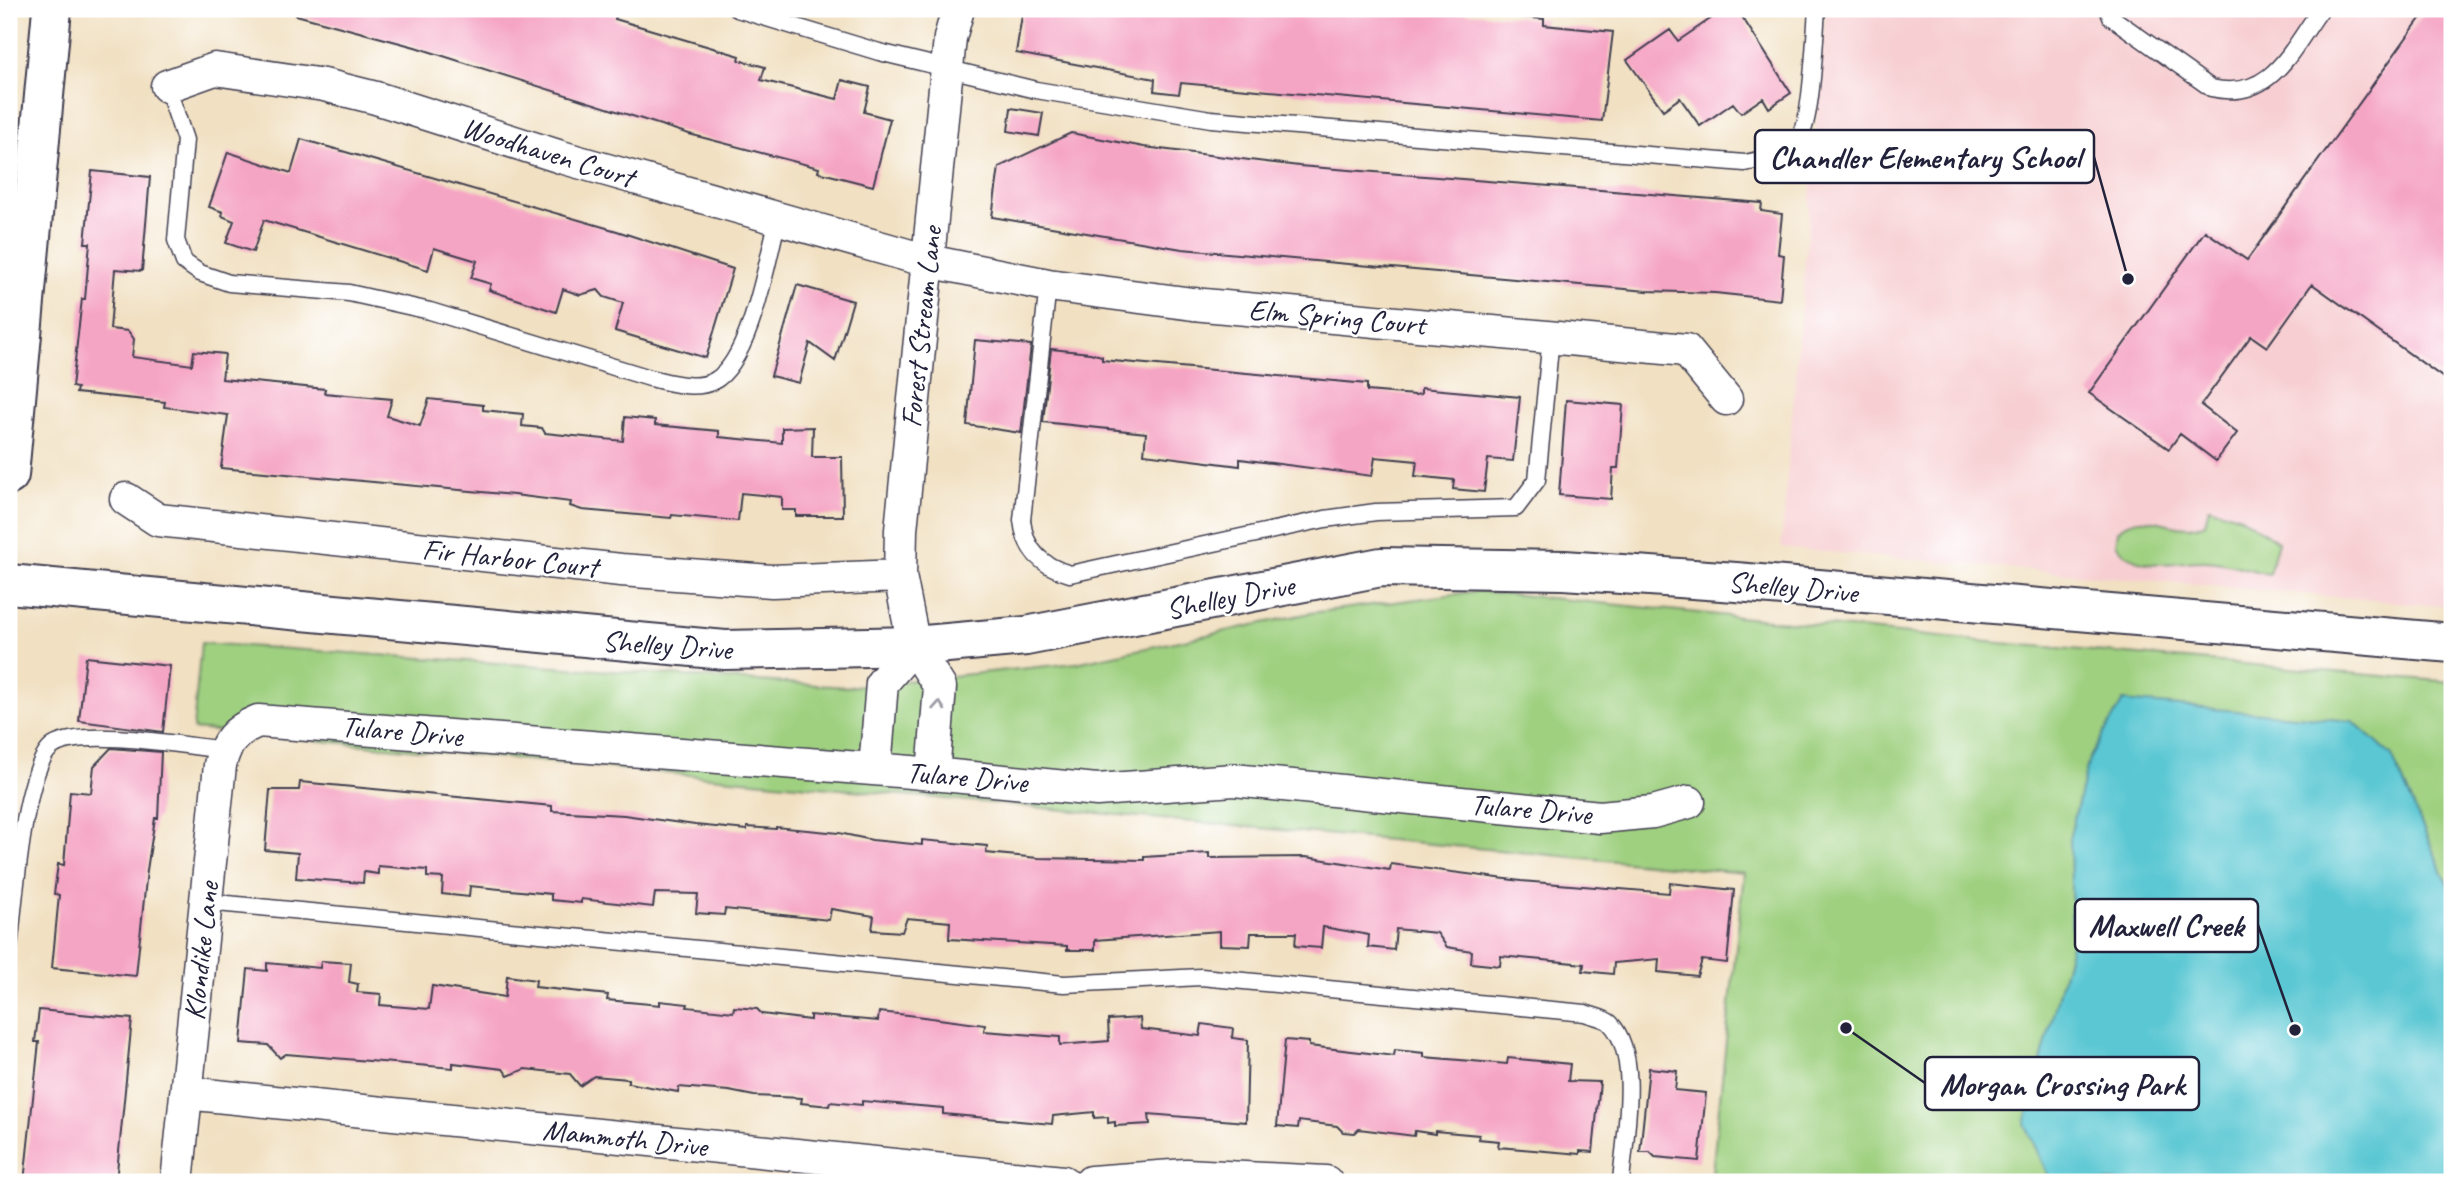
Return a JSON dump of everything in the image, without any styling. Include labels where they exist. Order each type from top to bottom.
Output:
[{"type":"street","points":[[9,475],[52,9]]},
{"type":"street","name":"Forest Stream Lane","points":[[933,774],[940,687],[914,646],[900,576],[901,530],[947,68],[958,9]]},
{"type":"street","name":"Woodhaven Court","points":[[166,86],[215,69],[324,85],[376,98],[561,158],[928,261]]},
{"type":"street","name":"Elm Spring Court","points":[[928,261],[1048,285],[1193,304],[1686,350],[1726,399]]},
{"type":"street","name":"Fir Harbor Court","points":[[126,499],[158,520],[621,570],[772,581],[900,576]]},
{"type":"street","name":"Shelley Drive","points":[[9,584],[725,650],[914,646],[1026,636],[1381,567],[1564,570],[2452,643]]},
{"type":"street","points":[[875,769],[882,683],[914,646]]},
{"type":"street","name":"Tulare Drive","points":[[234,739],[258,721],[274,721],[875,769],[1097,790],[1234,780],[1600,817],[1653,812],[1689,802]]},
{"type":"street","name":"Klondike Lane","points":[[177,1182],[206,902],[234,739]]},
{"type":"street","name":"Mammoth Drive","points":[[186,1093],[1063,1182]]},
{"type":"street","points":[[1106,1182],[1186,1175],[1326,1182]]},
{"type":"lane","points":[[737,9],[879,52],[1036,90],[1211,119],[1745,163],[1774,158],[1801,136],[1809,103],[1817,9]]},
{"type":"lane","points":[[2108,9],[2111,17],[2211,88],[2228,92],[2246,90],[2263,83],[2276,71],[2321,9]]},
{"type":"lane","points":[[166,86],[185,140],[176,240],[184,262],[200,273],[229,283],[349,293],[430,311],[650,378],[688,386],[712,383],[729,369],[745,338],[778,219]]},
{"type":"lane","points":[[1048,285],[1022,520],[1024,535],[1041,562],[1070,574],[1350,516],[1416,509],[1516,508],[1537,480],[1551,337]]},
{"type":"lane","points":[[9,948],[27,812],[37,766],[52,746],[74,738],[234,739]]},
{"type":"lane","points":[[206,902],[1064,984],[1201,977],[1585,1013],[1609,1021],[1626,1047],[1629,1073],[1621,1182]]},
{"type":"shaded area","points":[[1826,9],[2452,9],[2452,607],[1781,548]]},
{"type":"green space","points":[[2209,507],[2241,517],[2278,542],[2269,574],[2211,561],[2145,563],[2134,559],[2116,544],[2118,531],[2128,523],[2149,520],[2194,527],[2205,523]]},
{"type":"green space","points":[[1479,591],[1989,642],[2452,682],[2452,1182],[1711,1182],[1744,873],[193,729],[201,643],[847,687],[1076,663],[1310,613]]},
{"type":"water","points":[[2123,701],[2353,721],[2392,756],[2452,894],[2452,1182],[2051,1182],[2025,1124],[2072,941],[2070,835],[2089,759]]},
{"type":"building","points":[[297,9],[618,9],[615,19],[740,56],[739,60],[765,67],[761,80],[837,99],[842,80],[870,87],[864,112],[890,119],[873,186],[818,172],[819,168],[689,134],[415,47],[296,15]]},
{"type":"building","points":[[1023,9],[1422,9],[1544,19],[1544,25],[1613,32],[1602,121],[1181,83],[1179,94],[1154,91],[1155,79],[1016,53]]},
{"type":"building","points":[[1725,9],[1737,9],[1791,93],[1769,108],[1763,98],[1741,113],[1733,103],[1700,126],[1680,98],[1663,110],[1627,60],[1670,30],[1678,41]]},
{"type":"building","points":[[2427,9],[2452,9],[2452,384],[2312,284],[2267,347],[2251,336],[2201,405],[2237,433],[2216,461],[2180,434],[2169,449],[2089,393],[2205,231],[2247,260]]},
{"type":"building","points":[[1011,108],[1043,113],[1039,136],[1008,131]]},
{"type":"building","points":[[1071,133],[1144,147],[1299,166],[1762,203],[1761,211],[1782,214],[1778,254],[1784,255],[1780,300],[1715,293],[1647,291],[1182,249],[992,217],[999,167]]},
{"type":"building","points":[[301,139],[617,231],[733,269],[706,358],[615,331],[623,303],[604,297],[598,290],[580,295],[563,289],[556,312],[489,290],[491,284],[471,278],[477,261],[434,248],[428,270],[264,220],[253,252],[226,243],[234,221],[222,216],[223,212],[209,207],[228,152],[291,173]]},
{"type":"building","points":[[92,171],[150,177],[142,271],[115,269],[110,329],[128,331],[134,339],[132,357],[192,365],[194,351],[225,354],[222,379],[325,389],[324,393],[392,399],[387,416],[420,426],[429,399],[483,405],[483,410],[523,414],[522,426],[542,428],[545,433],[623,441],[625,417],[655,420],[655,425],[719,431],[719,437],[782,443],[782,428],[813,427],[812,457],[842,457],[843,516],[796,516],[796,510],[782,510],[782,497],[741,493],[738,521],[672,515],[671,518],[582,510],[570,506],[571,502],[514,495],[221,468],[228,415],[164,407],[165,402],[76,393],[77,388],[72,387],[82,299],[85,299],[90,243],[85,243]]},
{"type":"building","points":[[797,285],[853,301],[835,361],[810,343],[799,383],[771,376]]},
{"type":"building","points":[[975,340],[1031,345],[1021,433],[967,425]]},
{"type":"building","points":[[1051,349],[1090,353],[1102,356],[1102,360],[1367,384],[1367,391],[1415,395],[1421,394],[1421,388],[1520,397],[1513,461],[1488,459],[1484,492],[1453,489],[1454,480],[1415,476],[1417,461],[1375,457],[1372,476],[1240,459],[1240,466],[1144,454],[1146,433],[1043,422]]},
{"type":"building","points":[[1566,400],[1623,405],[1618,468],[1613,468],[1611,499],[1559,495]]},
{"type":"building","points":[[86,657],[170,666],[163,732],[79,721]]},
{"type":"building","points":[[111,748],[161,752],[158,818],[155,818],[147,870],[136,976],[52,968],[59,895],[54,894],[58,864],[64,865],[70,791],[91,793],[94,766]]},
{"type":"building","points":[[300,782],[552,806],[552,811],[624,815],[747,830],[747,827],[776,827],[922,845],[922,840],[987,846],[986,853],[1038,858],[1144,860],[1144,857],[1209,853],[1209,858],[1306,857],[1390,870],[1391,864],[1521,881],[1669,893],[1670,883],[1734,890],[1727,963],[1702,960],[1697,976],[1658,972],[1659,959],[1614,963],[1613,974],[1583,971],[1584,964],[1501,956],[1500,966],[1471,963],[1472,951],[1447,947],[1437,933],[1396,929],[1394,950],[1368,947],[1369,935],[1323,927],[1321,948],[1295,946],[1296,933],[1251,933],[1250,946],[1220,945],[1220,931],[1095,940],[1095,950],[1067,950],[1067,946],[949,939],[950,922],[907,918],[902,932],[872,930],[874,916],[831,909],[829,920],[725,909],[724,915],[696,913],[698,894],[655,893],[653,907],[581,899],[581,903],[551,900],[551,894],[470,886],[469,897],[442,894],[443,878],[427,877],[427,870],[378,866],[378,874],[364,872],[363,883],[296,878],[298,853],[265,850],[270,790],[299,790]]},
{"type":"building","points":[[321,961],[351,963],[349,982],[358,984],[357,992],[381,994],[380,1005],[429,1009],[432,986],[505,997],[507,976],[536,980],[535,987],[608,995],[607,1000],[660,1005],[660,1001],[733,1012],[734,1007],[757,1009],[762,1014],[810,1020],[810,1015],[878,1021],[879,1012],[985,1025],[984,1031],[1060,1037],[1060,1045],[1109,1041],[1108,1020],[1140,1018],[1141,1029],[1200,1036],[1202,1024],[1233,1028],[1232,1038],[1248,1040],[1246,1122],[1149,1114],[1150,1124],[1115,1126],[1115,1122],[1108,1123],[1108,1117],[1094,1118],[1094,1112],[1053,1116],[1052,1124],[943,1114],[943,1108],[862,1101],[862,1105],[830,1102],[829,1106],[801,1103],[802,1098],[754,1096],[729,1091],[679,1087],[678,1092],[628,1083],[628,1079],[594,1076],[580,1086],[570,1074],[525,1069],[508,1076],[503,1069],[453,1063],[453,1068],[286,1054],[280,1058],[268,1045],[241,1043],[248,969],[267,971],[267,963],[320,968]]},
{"type":"building","points":[[39,1010],[132,1019],[116,1182],[24,1182],[39,1042],[35,1042]]},
{"type":"building","points":[[1285,1040],[1309,1042],[1309,1046],[1394,1056],[1395,1050],[1424,1053],[1424,1057],[1507,1064],[1508,1058],[1570,1064],[1568,1081],[1600,1082],[1593,1152],[1580,1151],[1580,1154],[1498,1147],[1499,1141],[1478,1139],[1479,1135],[1435,1131],[1435,1134],[1415,1131],[1414,1136],[1359,1129],[1355,1133],[1343,1132],[1337,1126],[1299,1121],[1298,1128],[1277,1126]]},
{"type":"building","points":[[1649,1068],[1677,1071],[1675,1090],[1706,1093],[1699,1161],[1655,1157],[1650,1152],[1640,1152]]},
{"type":"place","name":"Chandler Elementary School","points":[[2128,279]]},
{"type":"place","name":"Morgan Crossing Park","points":[[1846,1028]]},
{"type":"place","name":"Maxwell Creek","points":[[2295,1030]]}]
